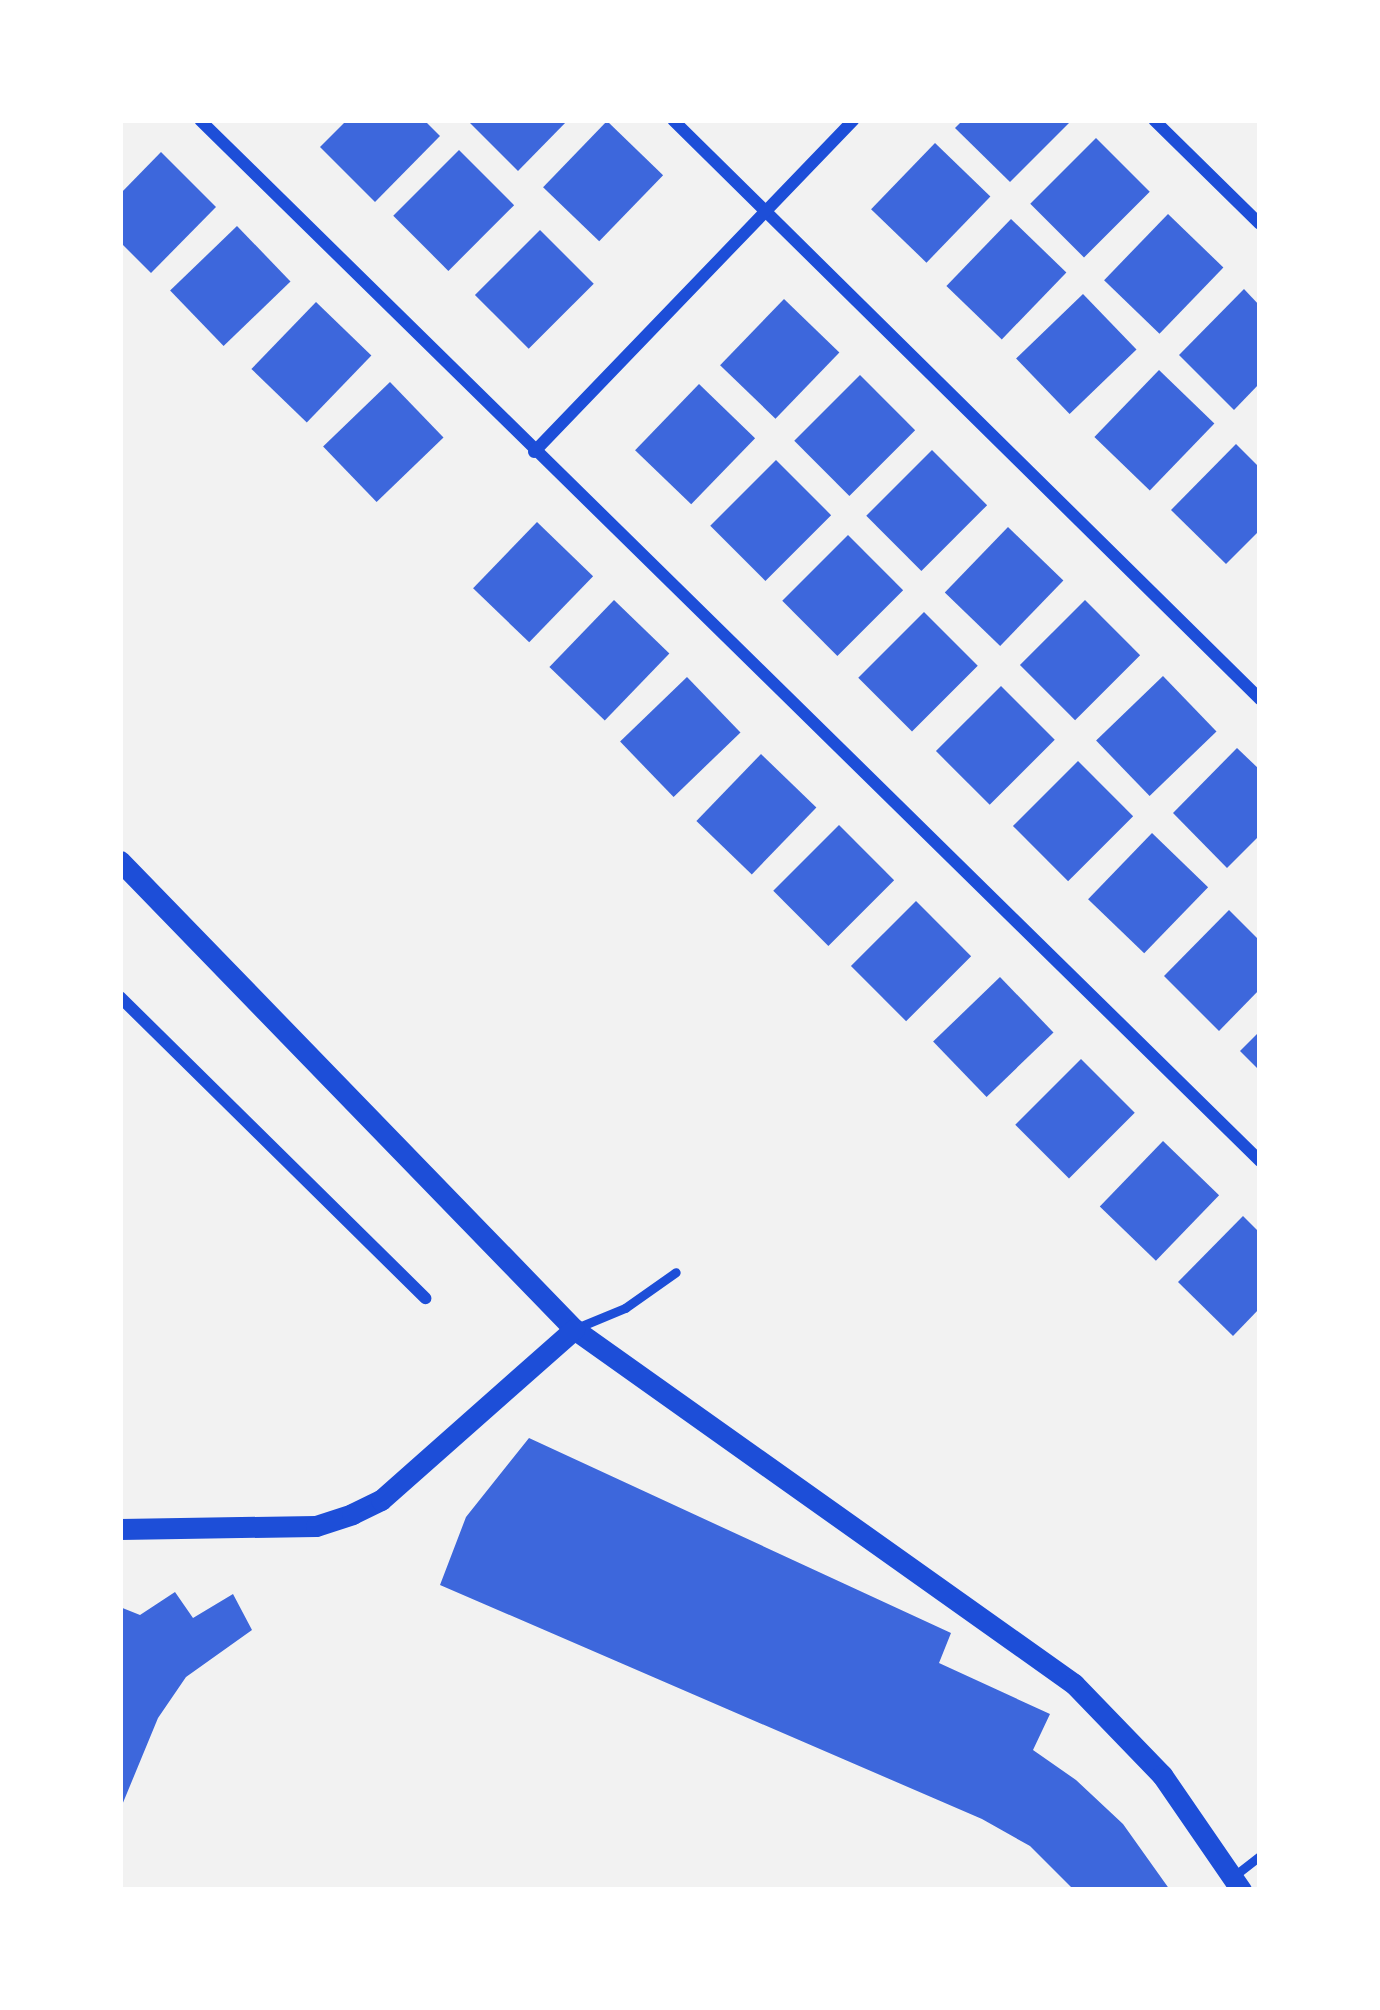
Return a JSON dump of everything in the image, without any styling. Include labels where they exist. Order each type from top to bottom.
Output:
[{"type":"street","points":[[200,120],[1260,1161]]},
{"type":"street","points":[[673,120],[1260,699]]},
{"type":"street","points":[[534,452],[854,120]]},
{"type":"street","points":[[1154,120],[1260,224]]},
{"type":"street","points":[[120,861],[574,1329],[1074,1684],[1162,1775],[1238,1883]]},
{"type":"street","points":[[120,998],[425,1298]]},
{"type":"street","points":[[120,1529],[316,1526],[352,1514],[380,1500],[574,1329]]},
{"type":"lane","points":[[574,1329],[626,1308],[676,1271]]},
{"type":"lane","points":[[1238,1883],[1260,1856]]},
{"type":"building","points":[[347,120],[424,120],[440,136],[375,202],[320,147]]},
{"type":"building","points":[[467,120],[568,120],[518,171]]},
{"type":"building","points":[[963,120],[1072,120],[1010,182],[955,128]]},
{"type":"building","points":[[607,121],[663,175],[599,241],[543,187]]},
{"type":"building","points":[[1096,138],[1150,192],[1084,258],[1030,204]]},
{"type":"building","points":[[935,143],[990,196],[926,263],[871,209]]},
{"type":"building","points":[[459,150],[514,205],[448,271],[393,216]]},
{"type":"building","points":[[161,152],[216,207],[151,273],[120,242],[120,194]]},
{"type":"building","points":[[1168,214],[1223,267],[1159,334],[1104,280]]},
{"type":"building","points":[[1011,219],[1066,272],[1002,339],[946,286]]},
{"type":"building","points":[[237,226],[290,281],[224,346],[170,291]]},
{"type":"building","points":[[540,230],[594,284],[529,349],[475,295]]},
{"type":"building","points":[[1244,289],[1260,306],[1260,383],[1234,410],[1179,355]]},
{"type":"building","points":[[1083,294],[1136,349],[1070,414],[1016,359]]},
{"type":"building","points":[[784,299],[839,352],[775,419],[720,365]]},
{"type":"building","points":[[316,302],[371,355],[307,422],[251,369]]},
{"type":"building","points":[[1159,370],[1214,423],[1150,490],[1094,437]]},
{"type":"building","points":[[860,375],[915,430],[849,496],[794,441]]},
{"type":"building","points":[[390,382],[443,437],[377,502],[323,447]]},
{"type":"building","points":[[699,384],[755,438],[691,504],[635,450]]},
{"type":"building","points":[[1236,444],[1260,468],[1260,530],[1226,564],[1171,510]]},
{"type":"building","points":[[932,450],[987,505],[921,571],[866,516]]},
{"type":"building","points":[[776,460],[831,515],[765,581],[710,526]]},
{"type":"building","points":[[537,522],[593,576],[529,642],[473,588]]},
{"type":"building","points":[[1008,527],[1063,580],[1000,646],[945,592]]},
{"type":"building","points":[[848,535],[903,590],[837,656],[782,601]]},
{"type":"building","points":[[614,600],[669,653],[605,720],[549,667]]},
{"type":"building","points":[[1085,600],[1140,655],[1075,720],[1020,665]]},
{"type":"building","points":[[924,612],[978,666],[912,732],[858,678]]},
{"type":"building","points":[[1163,676],[1216,731],[1150,796],[1096,741]]},
{"type":"building","points":[[687,677],[740,732],[674,797],[620,742]]},
{"type":"building","points":[[1001,686],[1055,740],[990,805],[936,751]]},
{"type":"building","points":[[1237,748],[1260,770],[1260,835],[1227,868],[1173,813]]},
{"type":"building","points":[[761,754],[816,807],[752,874],[696,821]]},
{"type":"building","points":[[1078,761],[1133,816],[1068,881],[1013,826]]},
{"type":"building","points":[[839,825],[894,880],[828,946],[773,891]]},
{"type":"building","points":[[1152,833],[1208,887],[1144,953],[1088,899]]},
{"type":"building","points":[[916,901],[971,956],[906,1021],[851,966]]},
{"type":"building","points":[[1229,910],[1260,941],[1260,989],[1219,1031],[1164,976]]},
{"type":"building","points":[[1000,977],[1053,1032],[987,1097],[933,1042]]},
{"type":"building","points":[[1260,1031],[1260,1071],[1240,1051]]},
{"type":"building","points":[[1081,1059],[1135,1113],[1069,1179],[1015,1125]]},
{"type":"building","points":[[1163,1141],[1219,1195],[1156,1261],[1100,1206]]},
{"type":"building","points":[[1243,1216],[1260,1233],[1260,1308],[1233,1336],[1178,1282]]},
{"type":"building","points":[[529,1438],[951,1633],[939,1663],[1050,1714],[1033,1750],[1076,1780],[1123,1824],[1170,1890],[1074,1890],[1030,1846],[982,1819],[440,1585],[466,1517]]},
{"type":"building","points":[[175,1592],[193,1618],[233,1594],[252,1630],[186,1677],[158,1718],[120,1810],[120,1607],[140,1615]]}]
